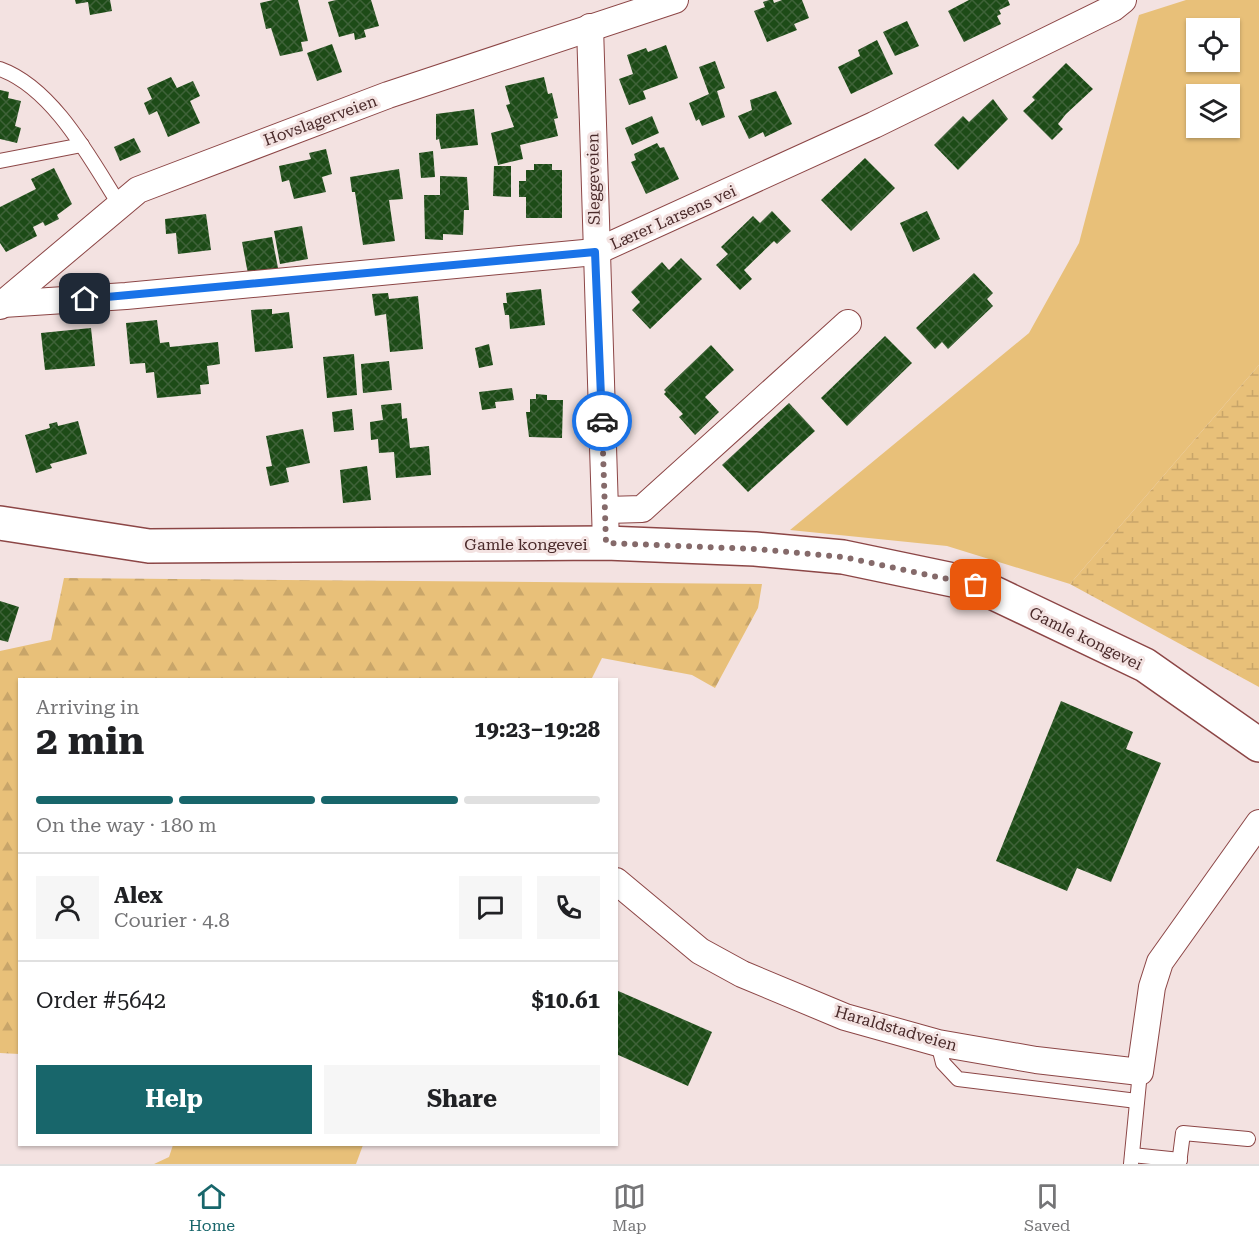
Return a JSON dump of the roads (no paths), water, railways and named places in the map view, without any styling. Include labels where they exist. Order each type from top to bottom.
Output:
[{"type":"main road","name":"Gamle kongevei","points":[[0,523],[149,546],[606,543],[755,549],[843,557],[976,585],[1145,665],[1259,745]]},
{"type":"street","name":"Hovslagerveien","points":[[2,305],[138,190],[179,172],[388,95],[675,0]]},
{"type":"street","name":"Lærer Larsens vei","points":[[2,305],[126,296],[595,252],[874,125],[1113,8],[1123,0]]},
{"type":"street","name":"Sleggeveien","points":[[590,27],[595,252],[606,543]]},
{"type":"street","points":[[606,510],[642,509],[848,323]]},
{"type":"street","points":[[1140,1072],[1152,987],[1160,962],[1259,824]]},
{"type":"street","name":"Haraldstadveien","points":[[618,883],[700,951],[742,975],[845,1017],[938,1043],[1036,1060],[1140,1072]]},
{"type":"lane","points":[[0,69],[24,81],[43,97],[82,145],[119,204]]},
{"type":"lane","points":[[0,161],[82,145]]},
{"type":"lane","points":[[938,1043],[943,1064],[958,1080],[1137,1101]]},
{"type":"lane","points":[[1140,1072],[1131,1160],[1180,1162],[1183,1133],[1248,1138]]}]
